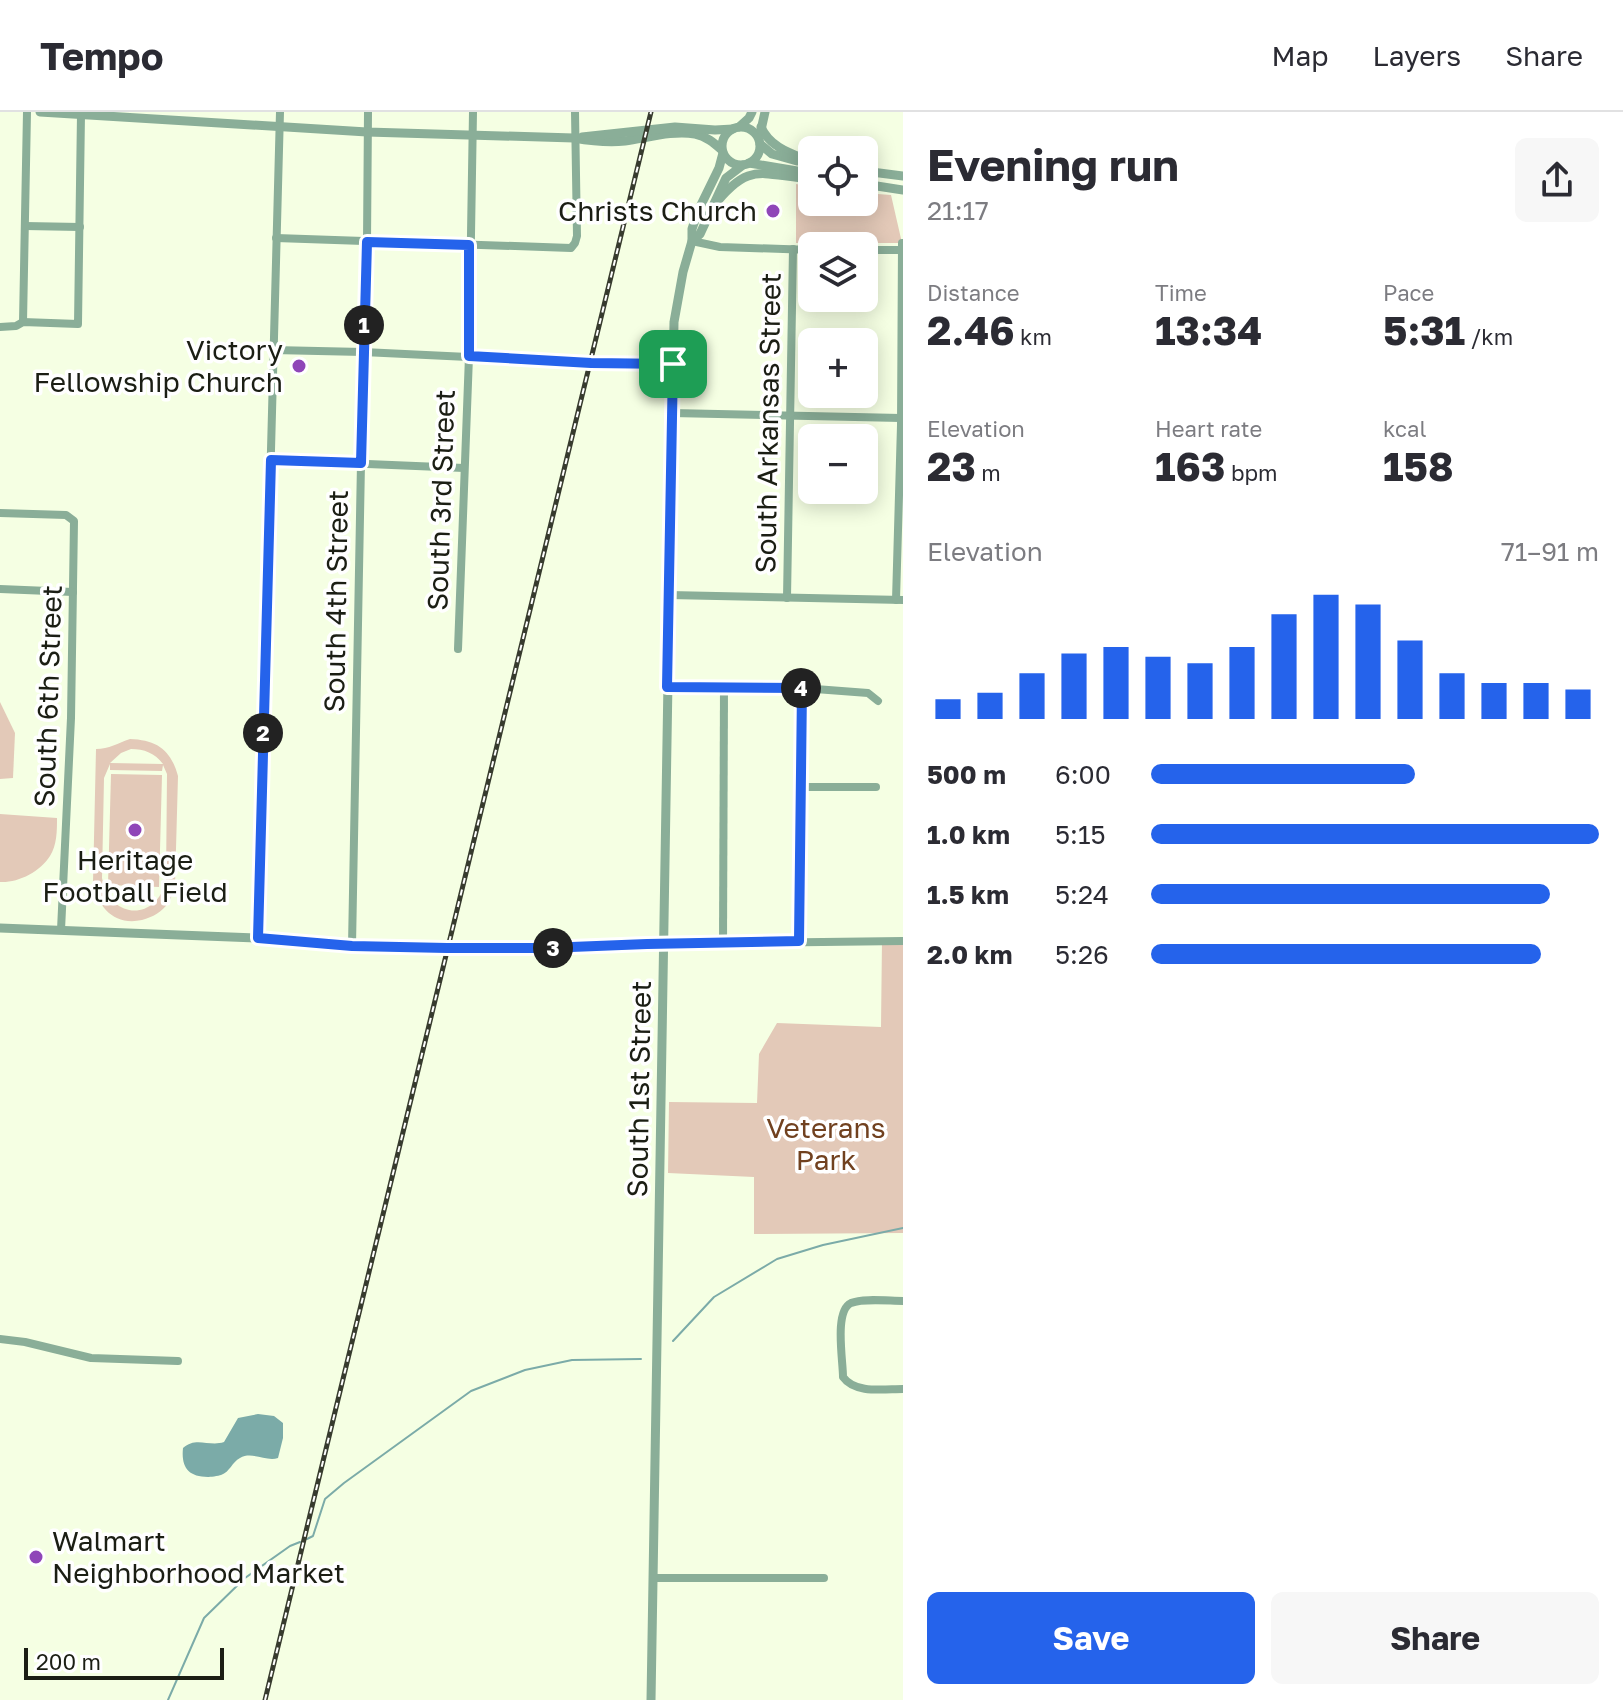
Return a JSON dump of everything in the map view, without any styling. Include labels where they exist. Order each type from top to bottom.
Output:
[{"type":"street","points":[[23,322],[27,112]]},
{"type":"street","points":[[40,112],[134,114],[367,132],[574,138],[675,127],[736,128],[754,132],[759,143],[772,154],[798,162]]},
{"type":"street","points":[[258,938],[280,112]]},
{"type":"street","name":"South 4th Street","points":[[352,946],[368,112]]},
{"type":"street","name":"South 3rd Street","points":[[458,649],[469,356],[473,112]]},
{"type":"street","points":[[276,238],[571,248],[577,236],[575,112]]},
{"type":"street","points":[[752,112],[749,118],[725,135],[723,151],[729,161],[798,174]]},
{"type":"street","points":[[746,164],[757,155],[765,112]]},
{"type":"street","points":[[0,327],[16,326],[23,322],[78,324],[81,114]]},
{"type":"street","points":[[761,127],[765,136],[779,148],[798,157]]},
{"type":"street","points":[[574,138],[621,142],[691,134],[703,137],[723,151]]},
{"type":"street","name":"South 1st Street","points":[[651,1700],[674,322],[692,229],[719,168],[723,151]]},
{"type":"street","name":"South 1st Street","points":[[692,241],[700,234],[726,178],[746,164]]},
{"type":"street","points":[[878,173],[903,176]]},
{"type":"street","name":"South 1st Street","points":[[712,208],[732,184],[748,175],[798,176]]},
{"type":"street","points":[[878,186],[903,190]]},
{"type":"street","points":[[25,226],[80,227]]},
{"type":"street","points":[[692,241],[720,247],[798,249]]},
{"type":"street","points":[[669,595],[900,600],[902,243]]},
{"type":"street","name":"South Arkansas Street","points":[[787,598],[793,249]]},
{"type":"street","points":[[878,250],[902,250]]},
{"type":"street","points":[[273,350],[673,364]]},
{"type":"street","points":[[672,413],[902,423]]},
{"type":"street","points":[[271,460],[464,468]]},
{"type":"street","name":"South 6th Street","points":[[0,513],[66,515],[74,521],[71,718],[61,930]]},
{"type":"street","points":[[0,589],[73,592]]},
{"type":"street","points":[[667,687],[802,688],[868,693],[878,701]]},
{"type":"street","points":[[723,944],[724,688]]},
{"type":"street","points":[[799,941],[802,688]]},
{"type":"street","points":[[802,787],[876,787]]},
{"type":"street","points":[[0,928],[258,938],[352,946],[518,948],[903,941]]},
{"type":"street","points":[[903,1301],[850,1303],[843,1311],[841,1321],[843,1377],[848,1384],[903,1389]]},
{"type":"street","points":[[0,1339],[91,1358],[178,1361]]},
{"type":"street","points":[[654,1578],[824,1578]]},
{"type":"green space","points":[[796,184],[798,216],[878,216],[878,194],[891,195],[902,243],[878,243],[878,232],[798,232],[796,243]]},
{"type":"green space","points":[[0,702],[15,733],[13,778],[0,779]]},
{"type":"green space","points":[[130,739],[162,748],[178,776],[175,885],[166,906],[157,914],[132,921],[116,918],[109,913],[99,900],[93,883],[96,749]],"holes":[[[131,749],[149,752],[163,764],[110,763]],[[110,764],[110,770],[162,771],[163,765],[167,774],[166,880],[161,894],[144,909],[123,908],[114,902],[102,878],[104,778]]]},
{"type":"green space","name":"Heritage Football Field","points":[[111,774],[162,775],[159,887],[108,885]]},
{"type":"green space","points":[[0,814],[57,818],[55,843],[46,862],[14,881],[0,882]]},
{"type":"green space","name":"Veterans Park","points":[[882,940],[903,941],[903,1233],[754,1234],[754,1177],[668,1173],[669,1102],[757,1103],[759,1054],[777,1023],[881,1027]]},
{"type":"water","points":[[258,1414],[274,1416],[283,1423],[278,1458],[245,1456],[224,1474],[208,1477],[187,1470],[183,1448],[198,1442],[224,1442],[238,1418]]},
{"type":"waterway","points":[[673,1341],[714,1297],[777,1259],[823,1245],[903,1228]]},
{"type":"waterway","points":[[307,1539],[313,1536],[325,1499],[471,1391],[525,1370],[572,1360],[641,1359]]},
{"type":"waterway","points":[[168,1700],[204,1618],[245,1578],[300,1542]]},
{"type":"railway","points":[[265,1700],[651,112]]},
{"type":"place","name":"Christs Church","points":[[773,211]]},
{"type":"place","name":"Victory Fellowship Church","points":[[299,366]]},
{"type":"place","name":"Heritage Football Field","points":[[135,830]]},
{"type":"place","name":"Walmart Neighborhood Market","points":[[36,1557]]},
{"type":"route","points":[[367,242],[469,245],[469,356],[673,364],[667,687],[802,688],[799,941],[447,948],[352,946],[258,938],[271,460],[361,463],[367,242]]}]
